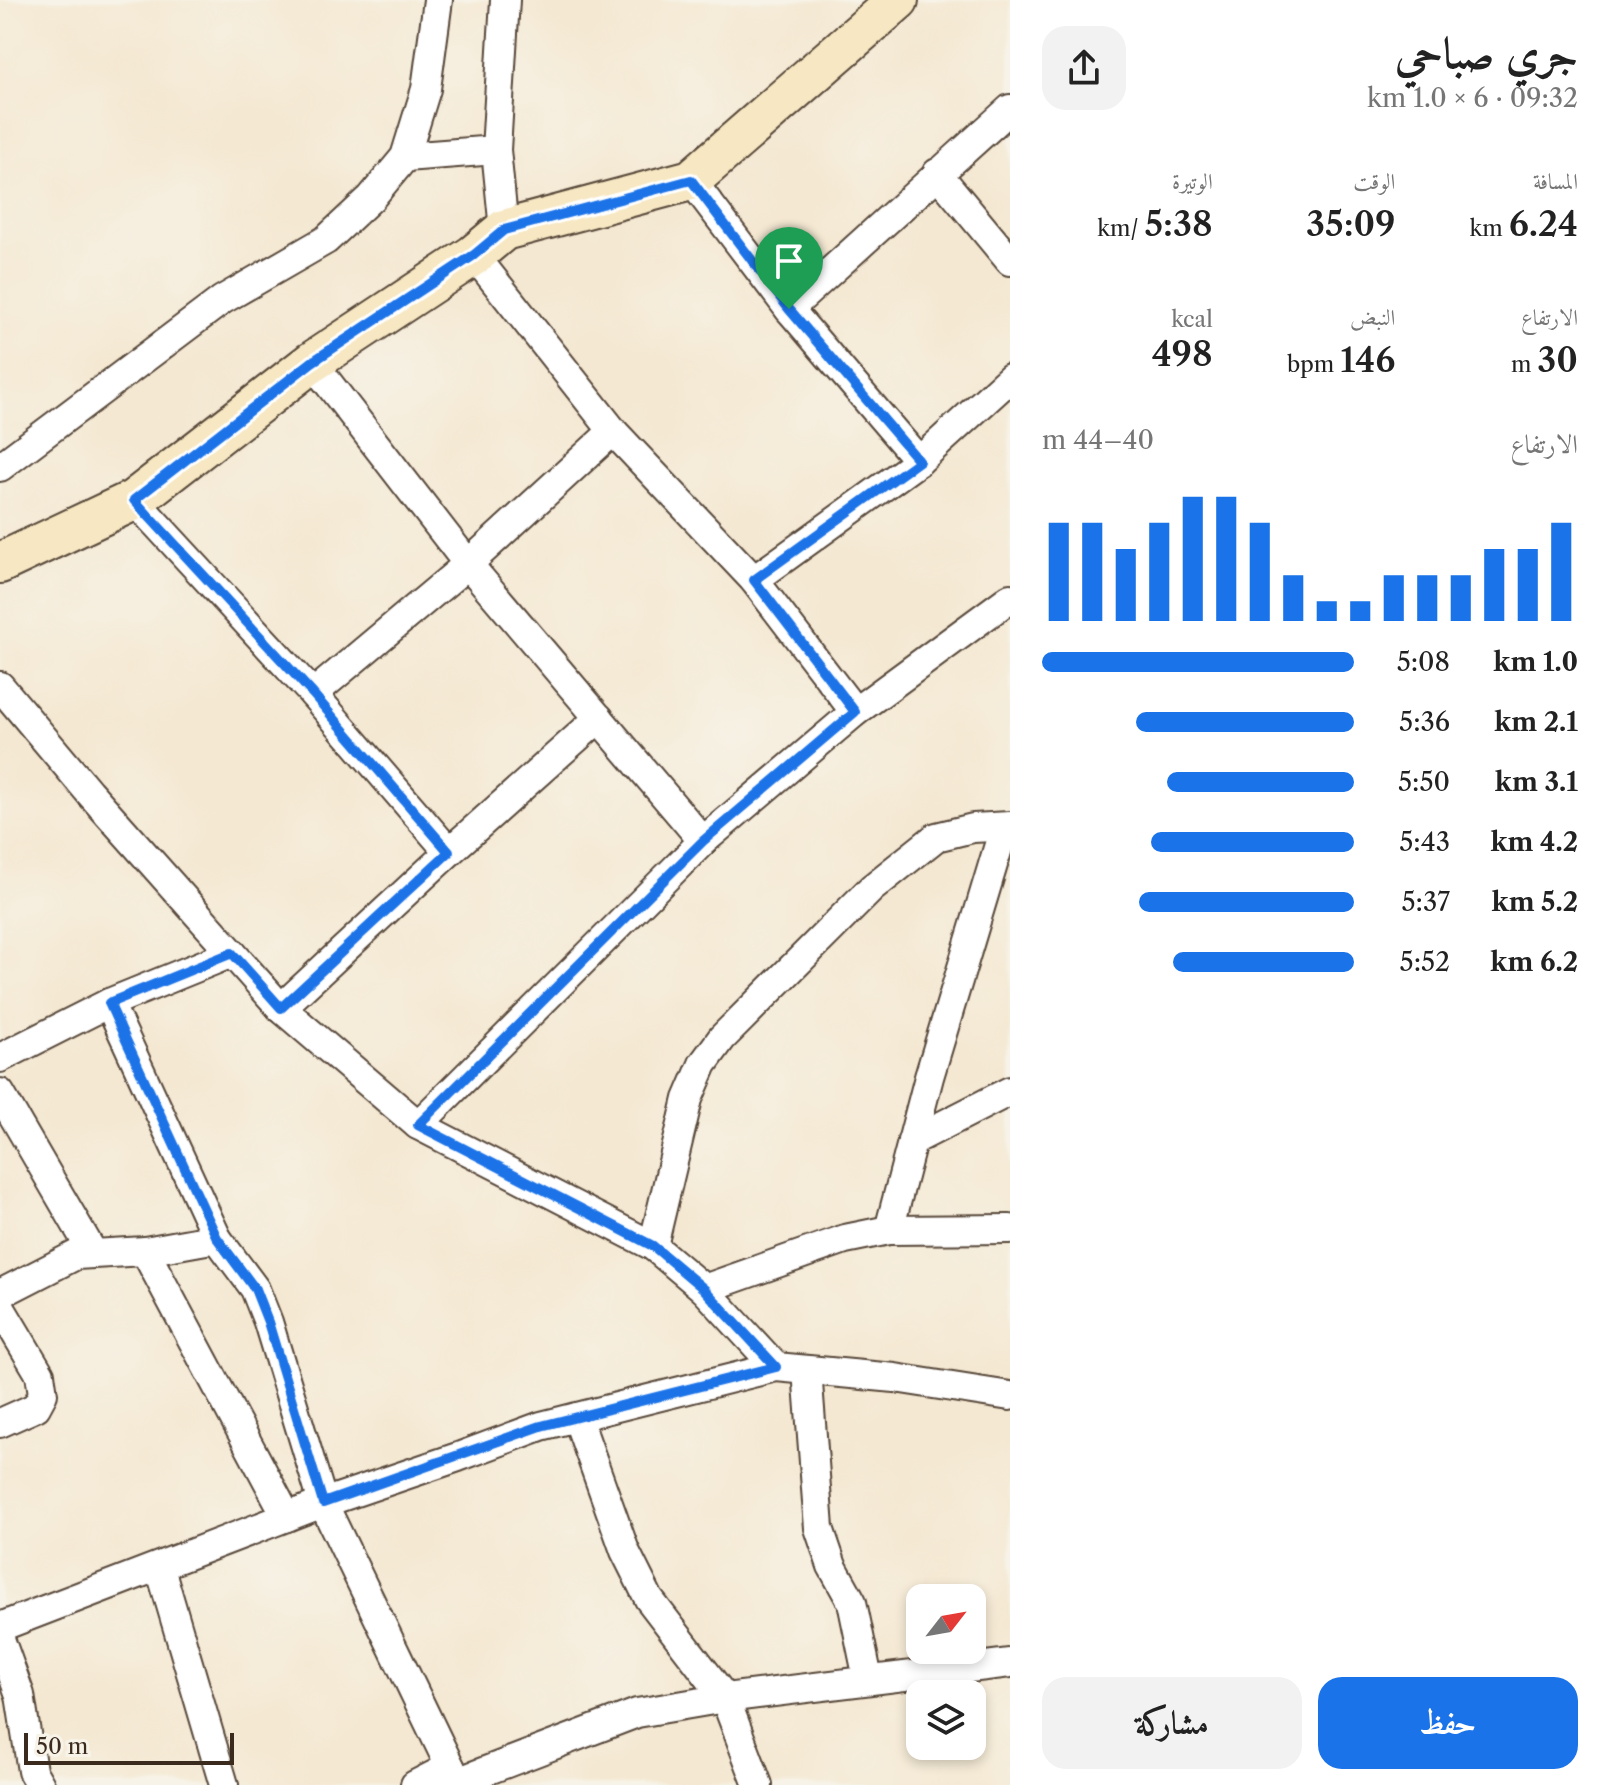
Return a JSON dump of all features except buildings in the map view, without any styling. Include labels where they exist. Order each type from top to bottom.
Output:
[{"type":"street","points":[[0,467],[222,300],[326,240],[371,198],[405,157],[426,89],[438,0]]},
{"type":"street","points":[[505,0],[489,243],[613,431],[754,580],[855,712]]},
{"type":"street","points":[[0,563],[134,500],[312,362],[489,243],[691,180],[898,0]]},
{"type":"street","points":[[789,309],[1010,109]]},
{"type":"street","points":[[405,157],[496,150]]},
{"type":"street","points":[[937,173],[1010,261]]},
{"type":"street","points":[[691,180],[789,309],[919,461]]},
{"type":"street","points":[[312,362],[468,564],[703,841]]},
{"type":"street","points":[[754,580],[919,461],[1010,378]]},
{"type":"street","points":[[313,694],[468,564],[613,431]]},
{"type":"street","points":[[134,500],[313,694],[449,852]]},
{"type":"street","points":[[418,1125],[703,841],[855,712],[1010,598]]},
{"type":"street","points":[[0,686],[89,792],[281,1008],[418,1125],[653,1246],[704,1289],[776,1367]]},
{"type":"street","points":[[281,1008],[599,718]]},
{"type":"street","points":[[653,1246],[688,1099],[703,1064],[722,1038],[872,888],[936,837],[973,828],[1007,827],[929,1077],[889,1230]]},
{"type":"street","points":[[3,1048],[232,953]]},
{"type":"street","points":[[109,1003],[217,1238],[255,1289],[323,1503],[455,1778]]},
{"type":"street","points":[[912,1141],[1010,1091]]},
{"type":"street","points":[[0,1093],[93,1253]]},
{"type":"street","points":[[704,1289],[845,1239],[889,1230],[1010,1229]]},
{"type":"street","points":[[0,1294],[76,1255],[145,1251],[217,1238]]},
{"type":"street","points":[[145,1251],[287,1517]]},
{"type":"street","points":[[0,1307],[40,1374],[43,1394],[36,1407],[0,1423]]},
{"type":"street","points":[[0,1627],[323,1503],[541,1426],[776,1367],[895,1378],[1010,1396]]},
{"type":"street","points":[[807,1370],[819,1528],[832,1566],[852,1602],[868,1679]]},
{"type":"street","points":[[577,1417],[625,1551],[649,1599],[725,1698],[758,1785]]},
{"type":"street","points":[[160,1568],[224,1785]]},
{"type":"street","points":[[0,1639],[20,1695],[32,1771],[40,1785]]},
{"type":"street","points":[[415,1785],[455,1778],[637,1713],[725,1698],[1010,1663]]},
{"type":"route","points":[[691,180],[789,309],[919,461],[754,580],[855,712],[703,841],[418,1125],[653,1246],[704,1289],[776,1367],[541,1426],[323,1503],[255,1289],[217,1238],[109,1003],[232,953],[281,1008],[449,852],[313,694],[134,500],[312,362],[474,255],[504,230],[691,180]]}]
